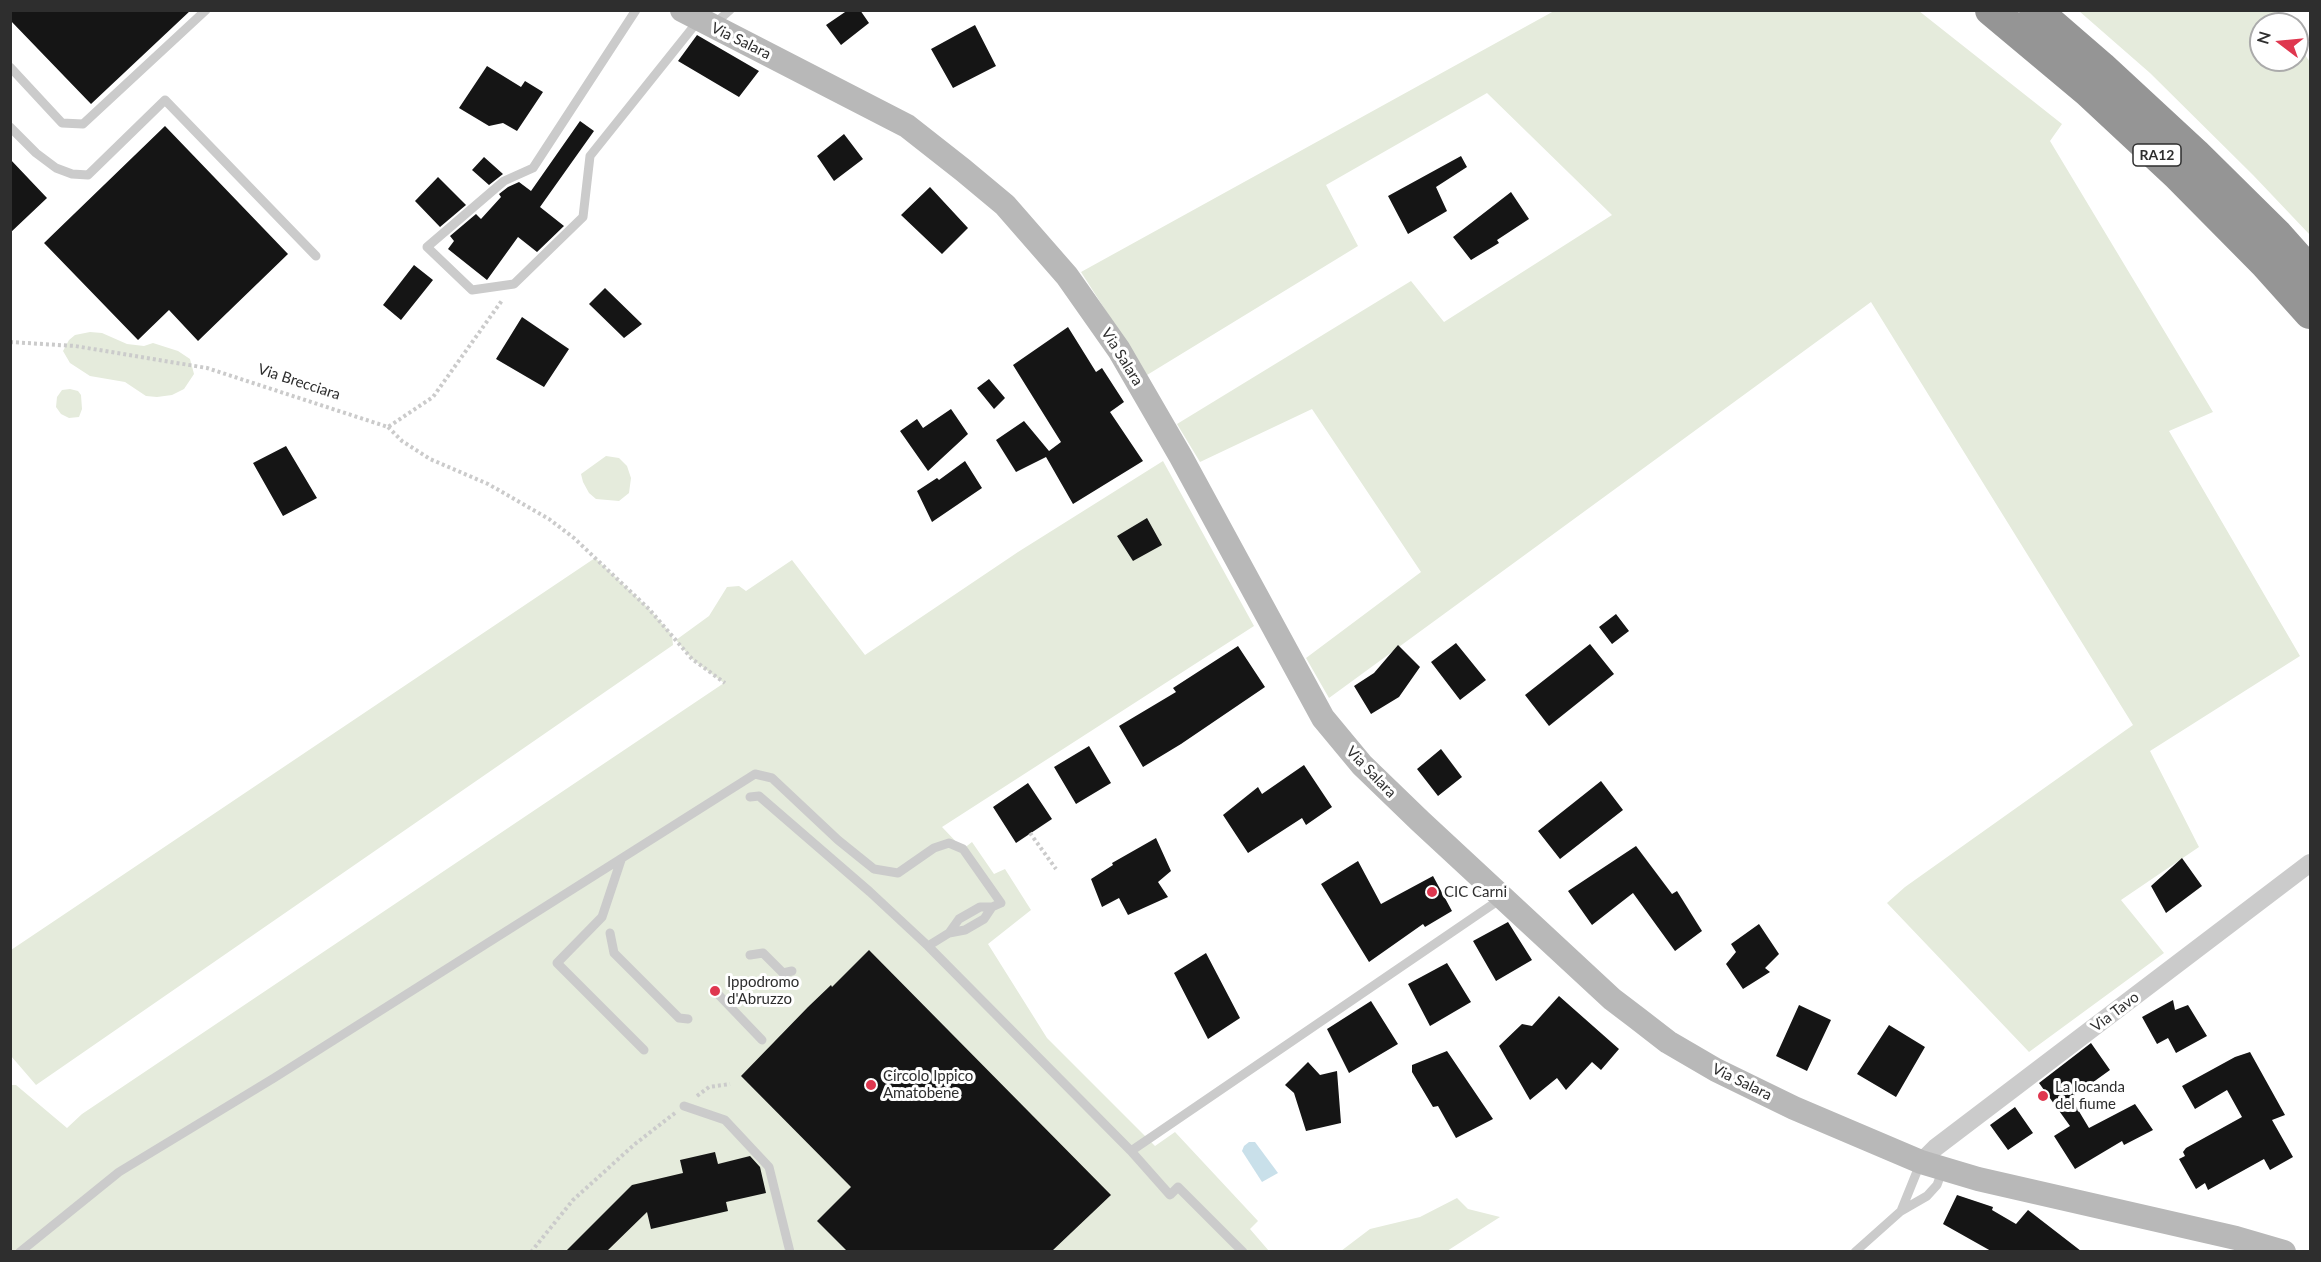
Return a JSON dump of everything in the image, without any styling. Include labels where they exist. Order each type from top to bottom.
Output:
[{"type":"highway","name":"RA12","points":[[1991,10],[2089,92],[2177,174],[2266,264],[2310,313]]},
{"type":"highway","name":"RA12","points":[[2035,10],[2102,67],[2195,154],[2277,235],[2310,272]]},
{"type":"street","name":"Via Salara","points":[[697,19],[907,126],[1005,206],[1041,245],[1093,311],[1150,402],[1323,718],[1362,765],[1612,999],[1668,1042],[1716,1070],[1794,1108],[1921,1162],[2284,1251]]},
{"type":"street","name":"Via Tavo","points":[[1921,1162],[1935,1148],[2310,863]]},
{"type":"lane","points":[[10,67],[62,123],[83,124],[206,10]]},
{"type":"lane","points":[[636,10],[533,168],[504,181],[427,247],[472,290],[514,284],[583,217],[590,156],[697,19],[730,10]]},
{"type":"lane","points":[[10,127],[36,153],[56,168],[72,174],[88,175],[165,100],[316,256]]},
{"type":"lane","points":[[20,1251],[119,1172],[274,1078],[755,774],[772,778],[838,840],[874,869],[898,873],[934,848],[949,843],[963,849],[1000,903],[992,908],[984,919],[965,930],[949,933],[928,946]]},
{"type":"lane","points":[[750,797],[759,795],[870,892],[928,946],[1131,1152],[1170,1195],[1178,1187],[1242,1251]]},
{"type":"lane","points":[[621,860],[602,917],[557,963],[644,1050]]},
{"type":"lane","points":[[1131,1152],[1504,897]]},
{"type":"lane","points":[[610,933],[614,952],[679,1018],[688,1019]]},
{"type":"lane","points":[[750,956],[763,953],[783,973],[792,971]]},
{"type":"lane","points":[[715,991],[762,1040]]},
{"type":"lane","points":[[684,1106],[725,1120],[769,1167],[790,1251]]},
{"type":"lane","points":[[1901,1211],[1921,1162]]},
{"type":"lane","points":[[1855,1251],[1901,1211],[1927,1196],[1937,1185],[1943,1169]]},
{"type":"path","points":[[514,284],[433,397],[388,427],[402,441],[430,459],[488,484],[549,519],[574,538],[649,609],[692,659],[724,683]]},
{"type":"path","name":"Via Brecciara","points":[[10,342],[75,346],[207,368],[388,427]]},
{"type":"path","points":[[1029,833],[1056,869]]},
{"type":"path","points":[[531,1251],[573,1200],[635,1144],[709,1087],[730,1084]]},
{"type":"green space","points":[[1554,11],[1919,11],[2062,124],[2050,141],[2213,412],[2169,431],[2300,656],[2150,751],[2199,847],[2121,900],[2164,953],[2029,1052],[1887,903],[1905,887],[2133,725],[1871,302],[1329,698],[1306,658],[1421,572],[1312,409],[1200,462],[1177,424],[1411,281],[1444,322],[1612,215],[1487,93],[1326,185],[1358,246],[1147,375],[1081,272]]},
{"type":"green space","points":[[2079,11],[2274,11],[2249,12],[2249,72],[2309,72],[2310,62],[2310,235],[2253,175],[2150,73]]},
{"type":"green space","points":[[90,332],[102,333],[127,344],[144,346],[153,343],[178,351],[190,359],[194,374],[184,389],[172,395],[157,397],[146,396],[125,382],[90,376],[70,363],[63,351],[75,335]]},
{"type":"green space","points":[[62,390],[78,391],[81,395],[82,409],[79,417],[69,418],[61,414],[56,407],[57,397]]},
{"type":"green space","points":[[606,456],[619,458],[627,466],[631,478],[629,493],[619,501],[596,499],[589,493],[583,482],[581,474]]},
{"type":"green space","name":"Ippodromo d'Abruzzo","points":[[1163,461],[1254,626],[942,827],[963,849],[972,842],[994,874],[1005,869],[1031,910],[988,944],[1047,1038],[1155,1146],[1175,1132],[1258,1221],[1250,1229],[1269,1251],[11,1251],[10,1085],[16,1085],[67,1128],[82,1114],[724,683],[692,659],[676,640],[709,616],[727,587],[739,586],[746,591],[792,560],[865,655],[1018,552]]},
{"type":"green space","points":[[595,558],[649,609],[672,635],[673,645],[36,1085],[11,1056],[11,950]]},
{"type":"green space","points":[[1457,1198],[1468,1209],[1500,1217],[1447,1251],[1341,1251],[1370,1229],[1420,1217]]},
{"type":"water","points":[[1249,1142],[1255,1142],[1278,1173],[1262,1182],[1242,1151]]},
{"type":"building","points":[[10,10],[191,10],[91,104],[10,20]]},
{"type":"building","points":[[848,10],[860,10],[869,23],[841,45],[826,25]]},
{"type":"building","points":[[975,25],[996,66],[953,88],[931,49]]},
{"type":"building","points":[[697,35],[759,71],[739,97],[678,61]]},
{"type":"building","points":[[487,66],[521,87],[525,81],[543,92],[517,131],[503,123],[489,126],[459,108]]},
{"type":"building","points":[[580,121],[594,131],[540,207],[564,226],[537,252],[518,237],[487,280],[448,249],[454,241],[450,236],[476,214],[481,219],[501,197],[499,194],[508,187],[519,182],[531,191]]},
{"type":"building","points":[[165,126],[288,254],[198,341],[169,310],[138,340],[44,243]]},
{"type":"building","points":[[844,134],[863,159],[834,181],[817,156]]},
{"type":"building","points":[[1461,156],[1467,167],[1436,187],[1447,211],[1408,234],[1388,196]]},
{"type":"building","points":[[484,157],[503,174],[489,185],[472,170]]},
{"type":"building","points":[[10,159],[47,198],[10,233]]},
{"type":"building","points":[[438,177],[466,205],[440,227],[415,201]]},
{"type":"building","points":[[930,187],[968,228],[942,254],[901,215]]},
{"type":"building","points":[[1511,192],[1529,219],[1497,240],[1499,243],[1471,260],[1453,237]]},
{"type":"building","points":[[414,265],[433,280],[401,320],[383,305]]},
{"type":"building","points":[[605,288],[642,324],[624,338],[589,304]]},
{"type":"building","points":[[522,317],[569,349],[544,387],[496,359]]},
{"type":"building","points":[[1068,327],[1096,372],[1102,368],[1124,402],[1110,412],[1143,461],[1073,504],[1046,457],[1016,472],[996,440],[1024,421],[1049,451],[1061,442],[1013,365]]},
{"type":"building","points":[[989,379],[1005,398],[994,409],[977,388]]},
{"type":"building","points":[[951,409],[968,434],[928,471],[900,431],[917,419],[923,428]]},
{"type":"building","points":[[286,446],[317,498],[283,516],[253,463]]},
{"type":"building","points":[[965,461],[982,488],[932,522],[917,491],[937,478],[939,480]]},
{"type":"building","points":[[1147,518],[1162,545],[1133,561],[1117,536]]},
{"type":"building","points":[[1616,614],[1629,631],[1612,644],[1599,627]]},
{"type":"building","points":[[1456,643],[1486,680],[1460,700],[1431,662]]},
{"type":"building","points":[[1590,644],[1614,674],[1549,726],[1525,695]]},
{"type":"building","points":[[1398,645],[1420,667],[1399,697],[1371,714],[1354,686],[1374,673]]},
{"type":"building","points":[[1238,646],[1265,687],[1143,767],[1119,726],[1176,692],[1173,688]]},
{"type":"building","points":[[1089,746],[1111,783],[1076,804],[1054,767]]},
{"type":"building","points":[[1441,749],[1462,777],[1438,796],[1417,769]]},
{"type":"building","points":[[1304,765],[1332,807],[1306,825],[1302,818],[1248,853],[1223,815],[1258,787],[1262,794]]},
{"type":"building","points":[[1601,781],[1623,810],[1560,859],[1538,831]]},
{"type":"building","points":[[1028,783],[1052,819],[1016,843],[993,807]]},
{"type":"building","points":[[1156,838],[1171,871],[1158,882],[1168,897],[1128,915],[1119,898],[1102,907],[1091,879],[1113,865],[1112,863]]},
{"type":"building","points":[[1636,846],[1672,894],[1677,891],[1702,931],[1675,951],[1633,893],[1592,925],[1568,891]]},
{"type":"building","points":[[2182,858],[2202,886],[2166,913],[2151,886]]},
{"type":"building","points":[[1358,861],[1381,904],[1433,876],[1452,911],[1425,927],[1423,924],[1369,962],[1321,884]]},
{"type":"building","points":[[1508,922],[1532,960],[1496,981],[1473,941]]},
{"type":"building","points":[[1759,924],[1779,954],[1765,968],[1770,972],[1743,989],[1726,964],[1736,952],[1731,944]]},
{"type":"building","name":"Circolo Ippico Amatobene","points":[[869,950],[1111,1195],[1052,1251],[847,1251],[817,1221],[851,1187],[741,1076],[808,1007]]},
{"type":"building","points":[[1206,953],[1240,1018],[1208,1039],[1174,973]]},
{"type":"building","points":[[1447,963],[1471,1002],[1430,1026],[1408,984]]},
{"type":"building","points":[[1559,996],[1619,1049],[1601,1070],[1592,1062],[1566,1090],[1557,1078],[1530,1100],[1499,1046],[1522,1024],[1532,1026]]},
{"type":"building","points":[[2173,1000],[2175,1010],[2188,1005],[2207,1036],[2176,1053],[2168,1038],[2157,1044],[2142,1017]]},
{"type":"building","points":[[1371,1001],[1398,1044],[1349,1073],[1327,1029]]},
{"type":"building","points":[[1799,1005],[1831,1020],[1807,1071],[1776,1056]]},
{"type":"building","points":[[1889,1025],[1925,1047],[1896,1097],[1857,1074]]},
{"type":"building","points":[[2091,1043],[2110,1070],[2071,1098],[2089,1128],[2135,1104],[2153,1130],[2124,1145],[2122,1141],[2075,1169],[2054,1136],[2070,1126],[2039,1083]]},
{"type":"building","points":[[1447,1051],[1493,1119],[1456,1138],[1438,1106],[1433,1107],[1412,1072],[1412,1065]]},
{"type":"building","points":[[2250,1052],[2285,1115],[2272,1120],[2293,1157],[2270,1170],[2264,1159],[2208,1190],[2205,1183],[2196,1189],[2179,1159],[2185,1156],[2183,1152],[2186,1148],[2242,1117],[2227,1090],[2195,1109],[2182,1086],[2235,1057]]},
{"type":"building","points":[[1308,1062],[1320,1075],[1337,1071],[1341,1123],[1306,1131],[1294,1093],[1285,1085]]},
{"type":"building","points":[[2015,1107],[2033,1133],[2008,1150],[1990,1125]]},
{"type":"building","points":[[715,1152],[718,1164],[750,1156],[760,1167],[766,1193],[726,1202],[728,1211],[651,1229],[647,1212],[607,1251],[566,1251],[632,1185],[683,1173],[680,1160]]},
{"type":"building","points":[[1957,1195],[1993,1207],[1992,1210],[2016,1224],[2028,1210],[2081,1251],[1991,1251],[1943,1224]]},
{"type":"place","name":"CIC Carni","points":[[1432,892]]},
{"type":"place","name":"Ippodromo d'Abruzzo","points":[[715,991]]},
{"type":"place","name":"Circolo Ippico Amatobene","points":[[871,1085]]},
{"type":"place","name":"La locanda del fiume","points":[[2043,1096]]}]
